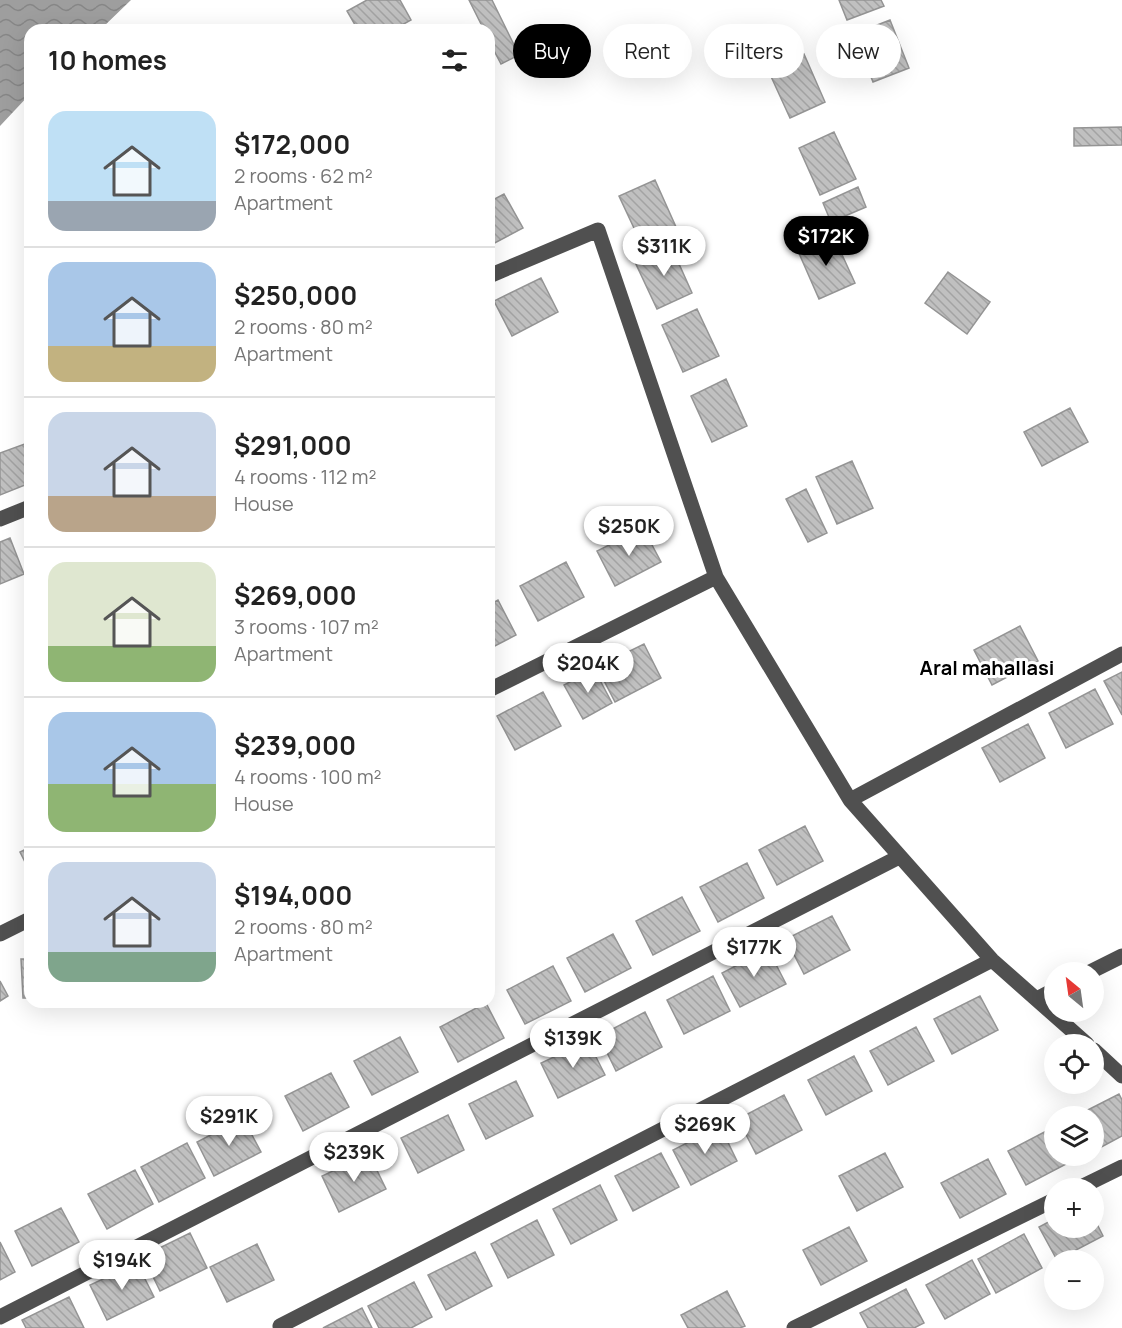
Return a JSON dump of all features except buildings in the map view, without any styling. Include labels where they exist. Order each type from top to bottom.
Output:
[{"type":"street","points":[[495,273],[598,230],[716,577],[850,800],[992,960],[1076,1034]]},
{"type":"street","points":[[0,519],[24,509]]},
{"type":"street","points":[[495,687],[716,577]]},
{"type":"street","points":[[850,800],[1122,654]]},
{"type":"street","points":[[0,1317],[899,856]]},
{"type":"street","points":[[0,934],[24,922]]},
{"type":"street","points":[[1104,965],[1122,956]]},
{"type":"street","points":[[280,1326],[992,960]]},
{"type":"street","points":[[1037,999],[1044,995]]},
{"type":"street","points":[[1104,1059],[1122,1076]]},
{"type":"street","points":[[1099,1178],[1122,1167]]},
{"type":"street","points":[[795,1328],[1044,1205]]},
{"type":"water","points":[[0,0],[131,0],[106,24],[24,24],[24,100],[0,126]]},
{"type":"district","name":"Aral mahallasi","points":[[987,668]]}]
